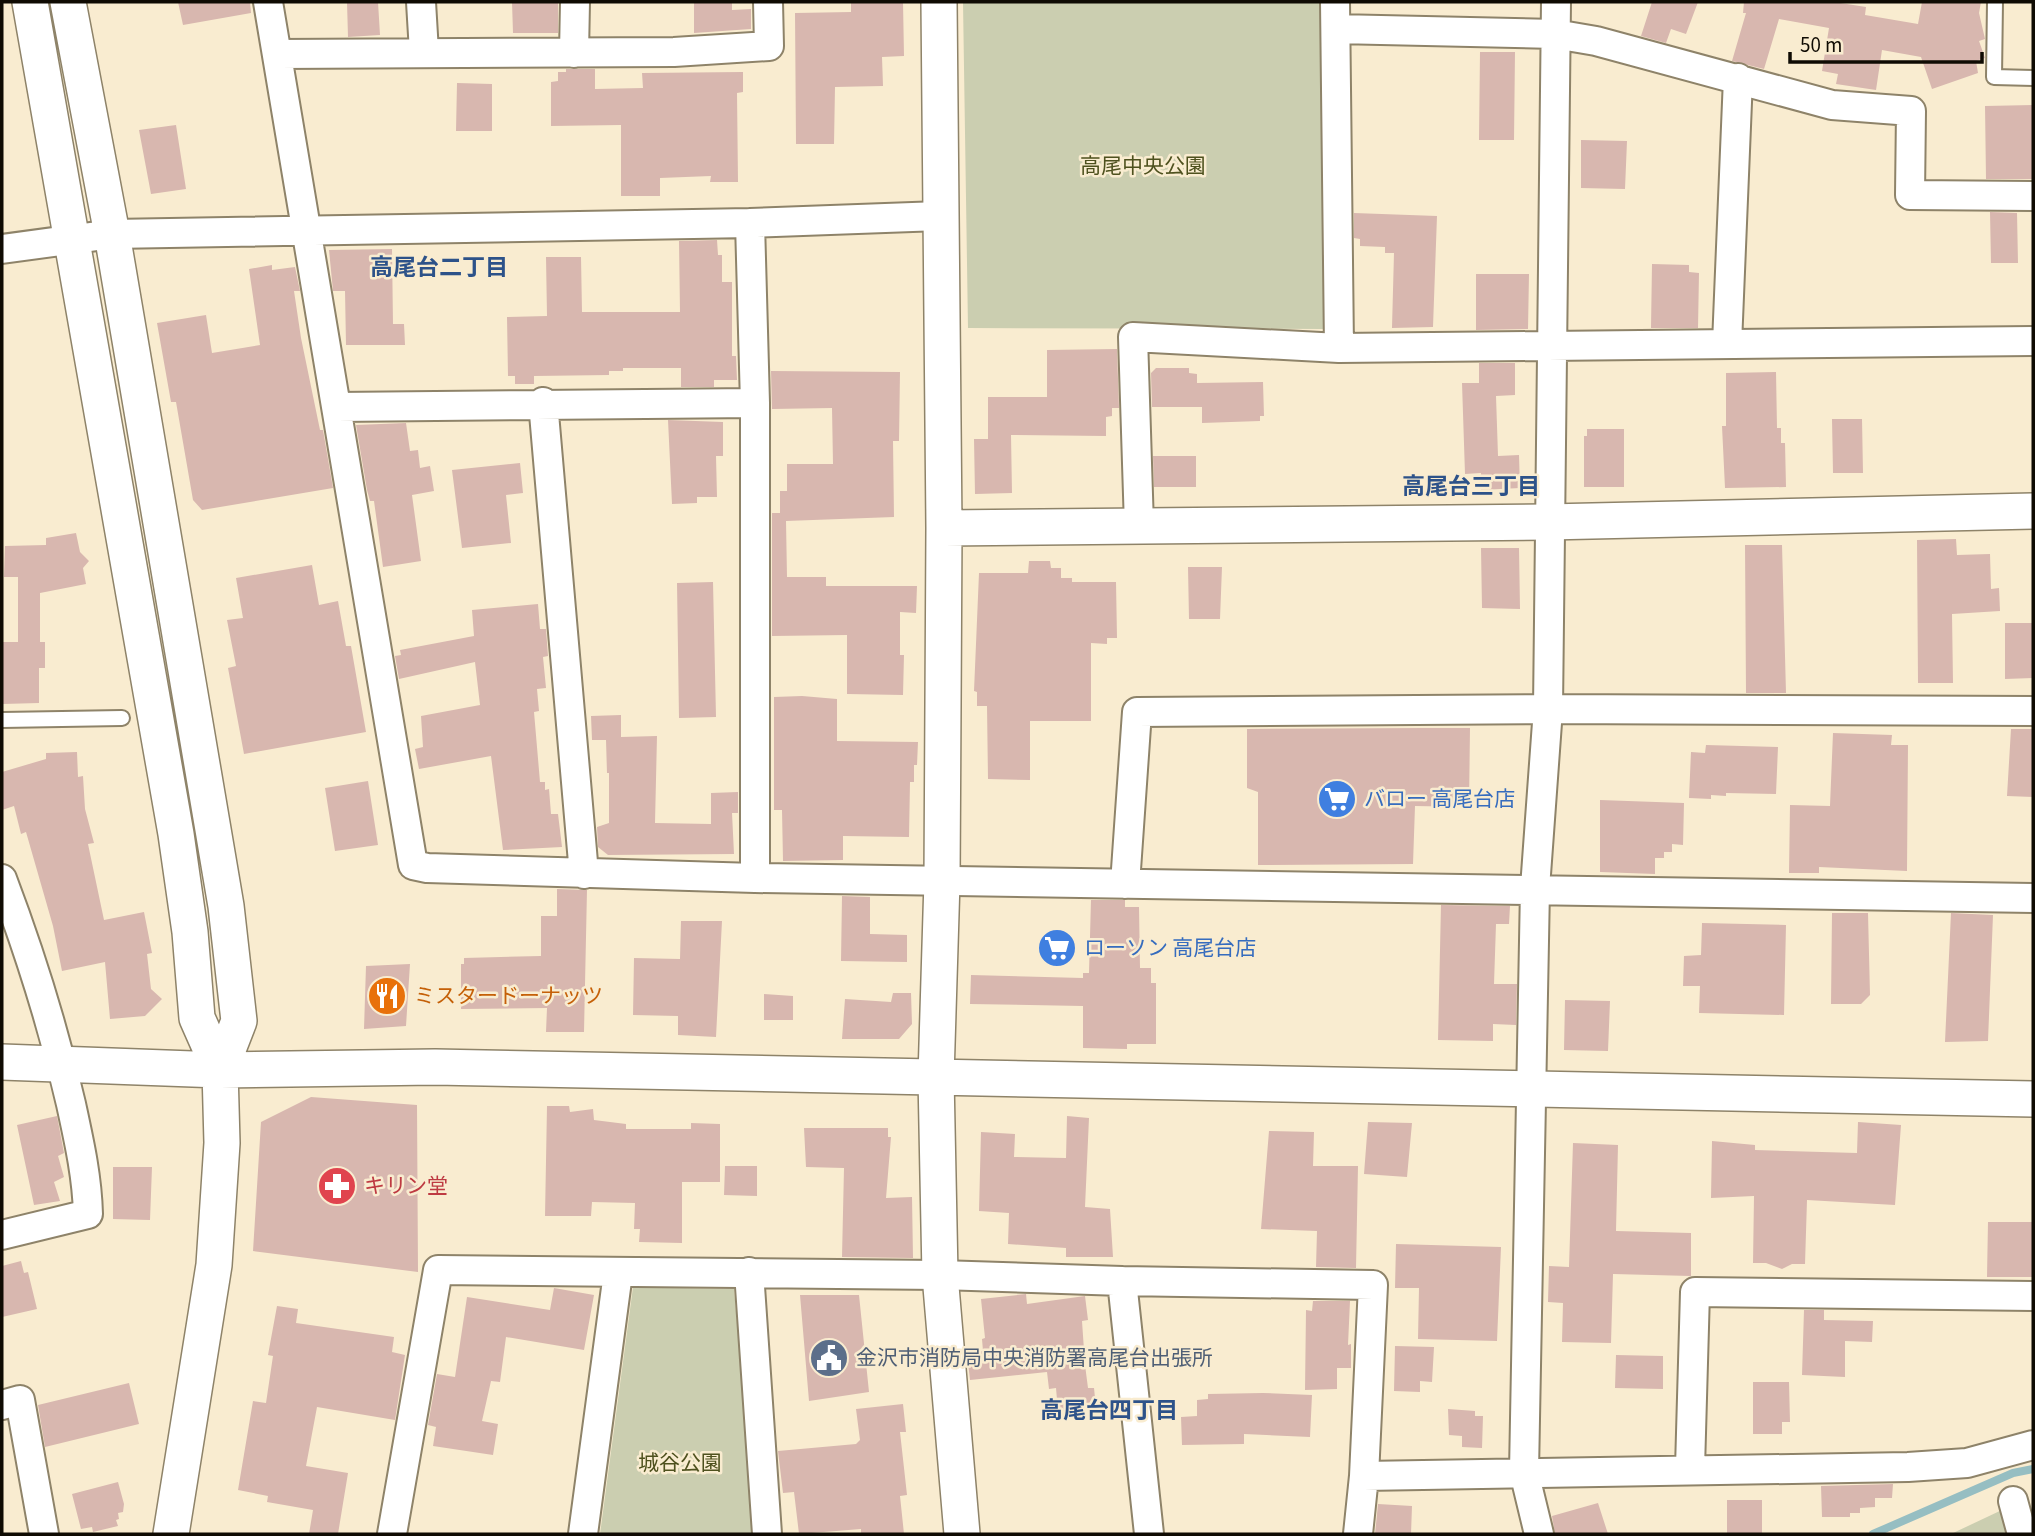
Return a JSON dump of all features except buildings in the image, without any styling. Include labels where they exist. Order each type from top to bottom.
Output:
[{"type":"street","points":[[30,2],[176,834],[190,932],[197,1018],[220,1070],[222,1143],[214,1265],[171,1534]]},
{"type":"street","points":[[68,2],[112,234],[226,906],[239,1021],[220,1070]]},
{"type":"street","points":[[268,2],[413,865],[427,869],[755,878],[1535,888],[2033,898]]},
{"type":"street","points":[[421,2],[424,52]]},
{"type":"street","points":[[574,53],[575,2]]},
{"type":"street","points":[[278,54],[574,53],[769,46],[768,2]]},
{"type":"street","points":[[939,2],[944,528],[942,881],[936,1077],[940,1275],[962,1534]]},
{"type":"street","points":[[1539,1534],[1524,1472],[1535,888],[1548,709],[1548,522],[1556,2]]},
{"type":"street","points":[[1339,348],[1335,15],[1555,34],[1596,41],[1832,105],[1912,111],[1910,195],[2033,196]]},
{"type":"street","points":[[1727,344],[1738,78]]},
{"type":"street","points":[[2,249],[72,237],[112,234],[750,223],[940,216]]},
{"type":"street","points":[[750,223],[755,403],[755,878]]},
{"type":"street","points":[[1139,526],[1133,337],[1339,348],[2033,341]]},
{"type":"street","points":[[337,407],[543,402],[755,403]]},
{"type":"street","points":[[543,402],[584,874]]},
{"type":"street","points":[[944,528],[1548,522],[2033,511]]},
{"type":"street","points":[[1125,884],[1137,712],[1548,709],[2033,711]]},
{"type":"street","points":[[2,879],[37,972],[61,1062],[87,1179],[88,1214],[2,1235]]},
{"type":"street","points":[[2,1062],[61,1062],[220,1070],[435,1067],[2033,1099]]},
{"type":"street","points":[[391,1534],[438,1270],[940,1275],[1373,1285],[1364,1476],[1358,1534]]},
{"type":"street","points":[[749,1272],[767,1534]]},
{"type":"street","points":[[583,1534],[618,1273]]},
{"type":"street","points":[[1122,1281],[1149,1534]]},
{"type":"street","points":[[1690,1468],[1695,1292],[2033,1296]]},
{"type":"street","points":[[2,1405],[20,1400],[44,1534]]},
{"type":"street","points":[[1364,1476],[1690,1468],[1908,1467],[1967,1463],[2022,1447],[2033,1429]]},
{"type":"street","points":[[2013,1501],[2022,1534]]},
{"type":"lane","points":[[1995,2],[1994,77],[2033,78]]},
{"type":"lane","points":[[2,720],[122,718]]},
{"type":"green space","name":"高尾中央公園","points":[[963,2],[1321,2],[1324,329],[968,328]]},
{"type":"green space","name":"城谷公園","points":[[633,1287],[734,1289],[756,1534],[600,1534]]},
{"type":"green space","points":[[2004,1509],[2010,1534],[1951,1534]]},
{"type":"waterway","points":[[1873,1534],[2013,1473],[2033,1469]]},
{"type":"place","name":"バロー 高尾台店","points":[[1337,799]]},
{"type":"place","name":"ローソン 高尾台店","points":[[1057,948]]},
{"type":"place","name":"ミスタードーナッツ","points":[[387,996]]},
{"type":"place","name":"キリン堂","points":[[337,1186]]},
{"type":"place","name":"金沢市消防局中央消防署高尾台出張所","points":[[829,1358]]},
{"type":"district","name":"高尾台二丁目","points":[[439,267]]},
{"type":"district","name":"高尾台三丁目","points":[[1471,486]]},
{"type":"district","name":"高尾台四丁目","points":[[1109,1410]]}]
